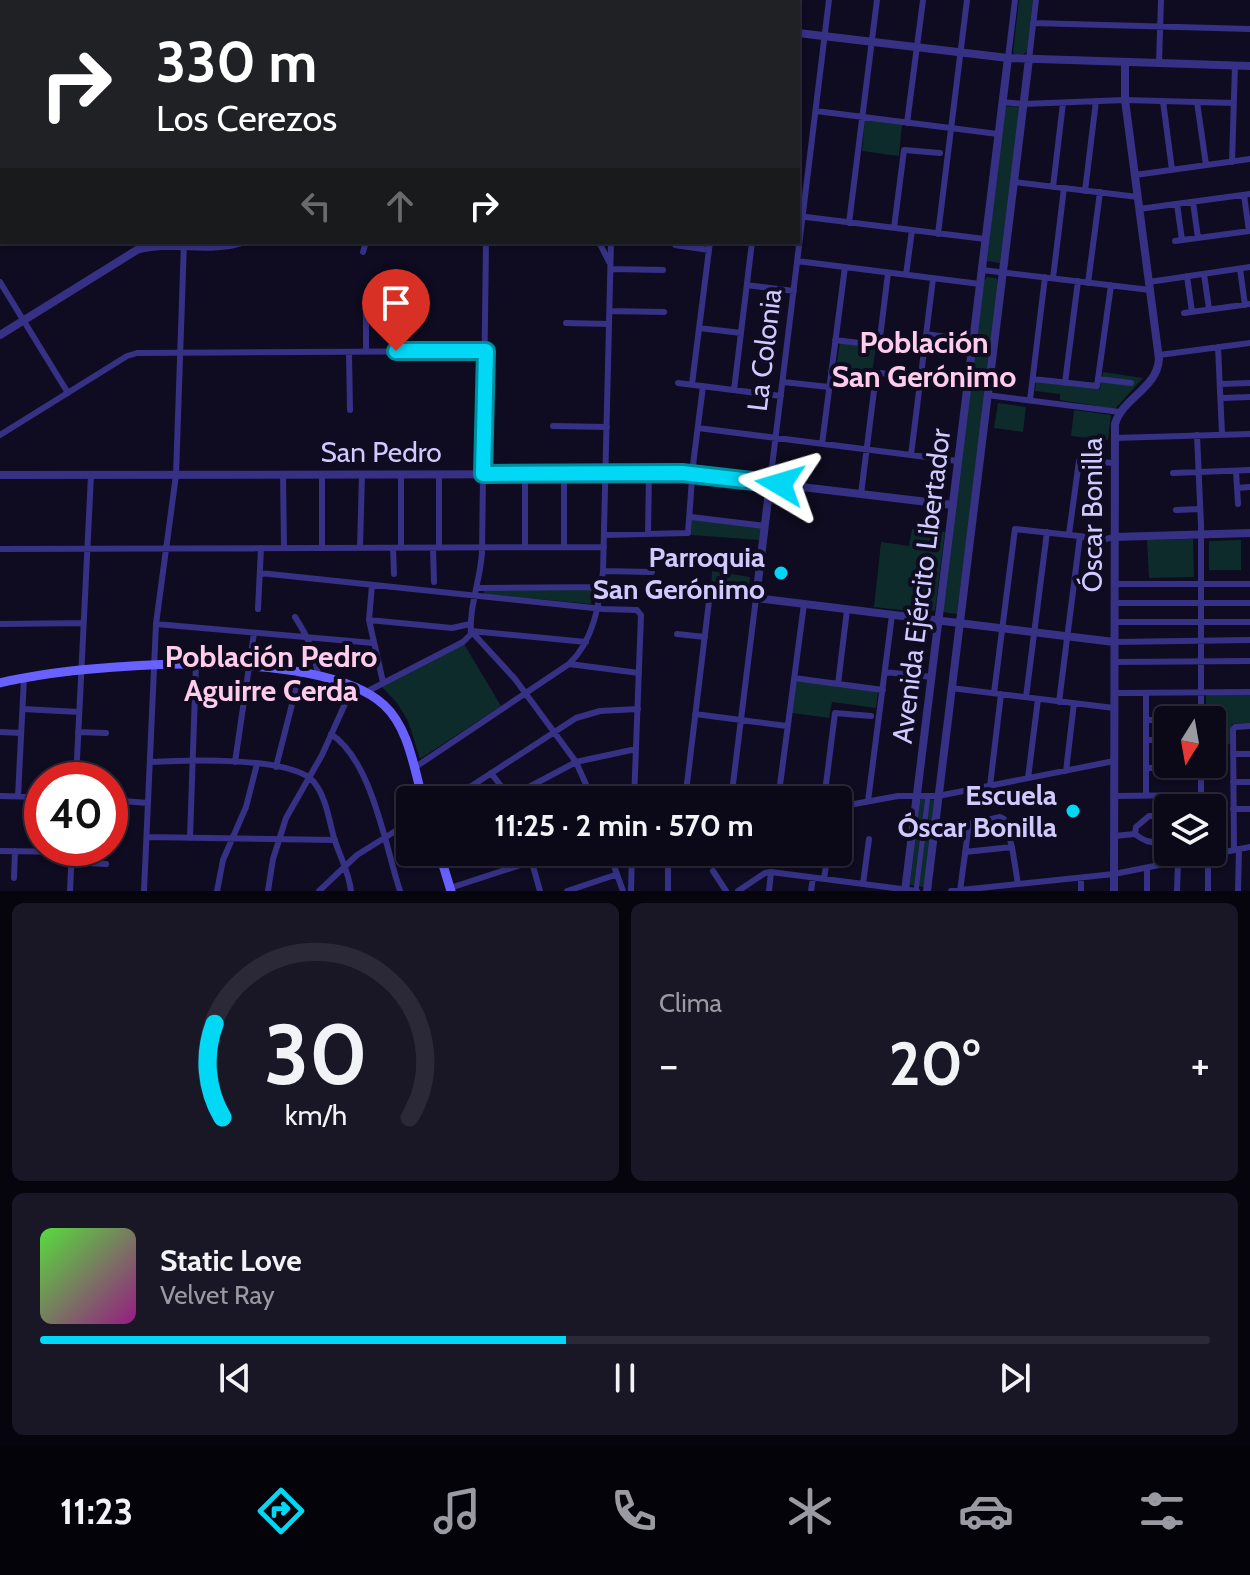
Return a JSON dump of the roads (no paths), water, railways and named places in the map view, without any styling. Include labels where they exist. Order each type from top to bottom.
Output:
[{"type":"main road","points":[[0,683],[81,670],[196,664],[249,665],[318,676],[353,686],[384,705],[397,720],[419,786]]},
{"type":"main road","points":[[443,866],[450,890]]},
{"type":"street","name":"La Colonia","points":[[800,217],[829,0]]},
{"type":"street","points":[[849,223],[877,0]]},
{"type":"street","points":[[907,123],[923,0]]},
{"type":"street","points":[[938,234],[967,0]]},
{"type":"street","name":"Avenida Ejército Libertador","points":[[905,890],[1015,0]]},
{"type":"street","name":"Avenida Ejército Libertador","points":[[927,891],[1036,0]]},
{"type":"street","points":[[1159,63],[1161,0]]},
{"type":"street","points":[[1033,23],[1250,29]]},
{"type":"street","points":[[800,33],[1008,58],[1250,66]]},
{"type":"street","points":[[1125,62],[1125,100],[1159,355],[1250,343]]},
{"type":"street","points":[[1232,162],[1235,65]]},
{"type":"street","points":[[1002,102],[1125,100],[1234,103]]},
{"type":"street","points":[[1085,191],[1096,101]]},
{"type":"street","points":[[1163,101],[1172,170]]},
{"type":"street","points":[[1197,102],[1206,165]]},
{"type":"street","points":[[1053,187],[1063,103]]},
{"type":"street","points":[[816,111],[998,134]]},
{"type":"street","points":[[894,228],[904,150],[940,153]]},
{"type":"street","points":[[1135,175],[1250,159]]},
{"type":"street","points":[[1014,182],[1138,197]]},
{"type":"street","points":[[1030,400],[1064,188]]},
{"type":"street","points":[[1088,283],[1100,192]]},
{"type":"street","points":[[1139,209],[1177,204],[1247,195],[1250,231],[1178,240],[1177,204]]},
{"type":"street","points":[[1193,202],[1198,238]]},
{"type":"street","points":[[800,217],[985,239]]},
{"type":"street","points":[[906,275],[912,230]]},
{"type":"street","points":[[144,891],[156,624],[176,475],[184,244]]},
{"type":"street","points":[[0,335],[131,252],[184,244],[216,248],[233,244]]},
{"type":"street","points":[[363,252],[365,244]]},
{"type":"street","points":[[366,692],[469,638],[469,615],[477,591],[482,547],[486,244]]},
{"type":"street","points":[[600,244],[611,269]]},
{"type":"street","points":[[414,768],[569,664],[586,642],[597,608],[603,571],[611,244]]},
{"type":"street","points":[[734,390],[752,244]]},
{"type":"street","name":"La Colonia","points":[[733,786],[798,244]]},
{"type":"street","points":[[675,245],[710,246],[692,384]]},
{"type":"street","points":[[797,261],[980,284]]},
{"type":"street","points":[[822,444],[845,267]]},
{"type":"street","points":[[982,270],[1088,283],[1149,286],[1187,276],[1250,267]]},
{"type":"street","points":[[611,269],[663,270]]},
{"type":"street","points":[[1187,276],[1188,312],[1248,304],[1240,269]]},
{"type":"street","points":[[879,346],[888,273]]},
{"type":"street","points":[[1204,274],[1209,309]]},
{"type":"street","points":[[911,455],[933,279]]},
{"type":"street","points":[[1065,383],[1078,281]]},
{"type":"street","points":[[0,282],[68,393]]},
{"type":"street","points":[[747,285],[794,291]]},
{"type":"street","points":[[1098,382],[1111,285]]},
{"type":"street","points":[[366,302],[366,351]]},
{"type":"street","points":[[610,311],[664,312]]},
{"type":"street","points":[[566,323],[609,324]]},
{"type":"street","points":[[699,328],[741,333]]},
{"type":"street","points":[[926,334],[973,341]]},
{"type":"street","points":[[835,340],[924,351]]},
{"type":"street","points":[[1218,347],[1222,434]]},
{"type":"street","points":[[0,435],[130,354],[486,351]]},
{"type":"street","points":[[349,352],[350,410]]},
{"type":"street","name":"Óscar Bonilla","points":[[1114,891],[1115,424],[1120,412],[1154,379],[1159,355]]},
{"type":"street","points":[[831,371],[876,377]]},
{"type":"street","points":[[861,494],[876,377],[881,373],[911,377]]},
{"type":"street","points":[[1033,379],[1065,383],[1131,383]]},
{"type":"street","points":[[783,382],[829,387]]},
{"type":"street","points":[[678,383],[781,396]]},
{"type":"street","points":[[1220,384],[1250,383]]},
{"type":"street","points":[[604,535],[686,534],[691,517],[703,386]]},
{"type":"street","points":[[987,395],[1120,412]]},
{"type":"street","points":[[1221,398],[1250,397]]},
{"type":"street","points":[[553,426],[607,427]]},
{"type":"street","points":[[698,428],[958,461]]},
{"type":"street","points":[[1114,438],[1250,434]]},
{"type":"street","points":[[1197,435],[1201,534],[1201,706]]},
{"type":"street","points":[[1069,534],[1080,460],[1114,463]]},
{"type":"street","points":[[1173,473],[1250,470]]},
{"type":"street","points":[[1236,471],[1238,504]]},
{"type":"street","points":[[648,534],[649,473]]},
{"type":"street","points":[[283,474],[284,548]]},
{"type":"street","points":[[322,474],[322,548]]},
{"type":"street","points":[[360,548],[362,474]]},
{"type":"street","points":[[394,574],[401,474]]},
{"type":"street","points":[[434,582],[439,474]]},
{"type":"street","points":[[525,474],[525,547]]},
{"type":"street","points":[[564,474],[564,547]]},
{"type":"street","name":"San Pedro","points":[[0,475],[693,474],[953,505]]},
{"type":"street","points":[[77,762],[91,475]]},
{"type":"street","points":[[1237,488],[1250,487]]},
{"type":"street","points":[[1176,510],[1200,509]]},
{"type":"street","points":[[691,517],[765,526]]},
{"type":"street","points":[[990,786],[1002,628],[1016,528],[1106,539],[1250,533]]},
{"type":"street","points":[[1026,697],[1047,532]]},
{"type":"street","points":[[1059,702],[1080,536]]},
{"type":"street","points":[[0,549],[604,547]]},
{"type":"street","points":[[258,609],[261,548]]},
{"type":"street","points":[[603,571],[652,572]]},
{"type":"street","points":[[260,573],[372,585],[477,591],[597,608],[636,610],[640,613],[635,786]]},
{"type":"street","points":[[1114,584],[1250,584]]},
{"type":"street","points":[[372,585],[369,620],[383,682]]},
{"type":"street","points":[[477,591],[601,587]]},
{"type":"street","points":[[673,588],[1114,642],[1250,640]]},
{"type":"street","points":[[687,786],[710,593]]},
{"type":"street","points":[[1114,603],[1250,603]]},
{"type":"street","points":[[780,786],[804,604]]},
{"type":"street","points":[[838,684],[847,610]]},
{"type":"street","points":[[868,801],[892,615]]},
{"type":"street","points":[[295,617],[315,655],[318,676]]},
{"type":"street","points":[[369,620],[586,642]]},
{"type":"street","points":[[1114,622],[1250,622]]},
{"type":"street","points":[[0,624],[83,623]]},
{"type":"street","points":[[156,624],[373,643]]},
{"type":"street","points":[[470,628],[526,694],[576,762],[587,786]]},
{"type":"street","points":[[235,762],[254,633]]},
{"type":"street","points":[[677,634],[705,637]]},
{"type":"street","points":[[1114,662],[1250,661]]},
{"type":"street","points":[[190,838],[196,664]]},
{"type":"street","points":[[569,664],[639,673]]},
{"type":"street","points":[[885,672],[932,677]]},
{"type":"street","points":[[276,767],[300,673]]},
{"type":"street","points":[[18,796],[24,678]]},
{"type":"street","points":[[794,678],[883,690]]},
{"type":"street","points":[[268,891],[279,840],[290,810],[309,778],[353,686]]},
{"type":"street","points":[[951,688],[1114,708]]},
{"type":"street","points":[[1114,693],[1250,692]]},
{"type":"street","points":[[1146,693],[1146,795]]},
{"type":"street","points":[[1028,778],[1038,699]]},
{"type":"street","points":[[1066,771],[1074,703]]},
{"type":"street","points":[[23,709],[79,712]]},
{"type":"street","points":[[471,786],[569,722],[593,712],[638,709]]},
{"type":"street","points":[[826,786],[835,713],[871,716]]},
{"type":"street","points":[[695,714],[787,726]]},
{"type":"street","points":[[1146,720],[1154,720]]},
{"type":"street","points":[[1238,891],[1233,809],[1234,727],[1250,726]]},
{"type":"street","points":[[0,732],[21,733]]},
{"type":"street","points":[[78,732],[106,733]]},
{"type":"street","points":[[331,734],[348,748],[361,767],[400,891]]},
{"type":"street","points":[[1146,740],[1154,740]]},
{"type":"street","points":[[532,786],[576,762],[636,749]]},
{"type":"street","points":[[1233,754],[1250,754]]},
{"type":"street","points":[[150,762],[193,760],[257,764],[309,778],[321,794],[351,891]]},
{"type":"street","points":[[852,804],[917,795],[938,796],[1114,761]]},
{"type":"street","points":[[217,891],[223,860],[246,807],[257,764]]},
{"type":"street","points":[[1146,768],[1154,768]]},
{"type":"street","points":[[491,773],[501,786]]},
{"type":"street","points":[[1233,782],[1250,782]]},
{"type":"street","points":[[1114,796],[1154,795]]},
{"type":"street","points":[[0,796],[24,796]]},
{"type":"street","points":[[738,891],[771,872],[916,891],[928,796]]},
{"type":"street","points":[[128,801],[148,803]]},
{"type":"street","points":[[1233,809],[1250,809]]},
{"type":"street","points":[[1149,816],[1158,816],[1167,824],[1163,841],[1154,843],[1141,840],[1135,834],[1136,827],[1149,816]]},
{"type":"street","points":[[960,890],[969,823],[1003,818],[1020,886]]},
{"type":"street","points":[[319,891],[345,864],[396,830]]},
{"type":"street","points":[[1114,836],[1135,834]]},
{"type":"street","points":[[147,837],[335,840]]},
{"type":"street","points":[[863,884],[869,839]]},
{"type":"street","points":[[965,852],[1012,847]]},
{"type":"street","points":[[1226,852],[1250,847]]},
{"type":"street","points":[[0,851],[24,851]]},
{"type":"street","points":[[14,878],[15,851]]},
{"type":"street","points":[[70,891],[71,866]]},
{"type":"street","points":[[450,890],[518,866]]},
{"type":"street","points":[[533,866],[540,891]]},
{"type":"street","points":[[613,866],[623,891]]},
{"type":"street","points":[[631,891],[632,866]]},
{"type":"street","points":[[668,866],[668,891]]},
{"type":"street","points":[[824,879],[826,866]]},
{"type":"street","points":[[951,891],[1020,886],[1157,866]]},
{"type":"street","points":[[1177,891],[1178,866]]},
{"type":"street","points":[[1205,866],[1208,891]]},
{"type":"street","points":[[1147,868],[1147,891]]},
{"type":"street","points":[[713,871],[726,891]]},
{"type":"street","points":[[769,891],[771,872]]},
{"type":"street","points":[[567,891],[615,875]]},
{"type":"street","points":[[811,891],[813,878]]},
{"type":"street","points":[[1081,878],[1081,891]]},
{"type":"place","name":"Parroquia San Gerónimo","points":[[781,573]]},
{"type":"place","name":"Escuela Óscar Bonilla","points":[[1073,811]]},
{"type":"district","name":"Población San Gerónimo","points":[[924,360]]},
{"type":"district","name":"Población Pedro Aguirre Cerda","points":[[271,674]]}]
